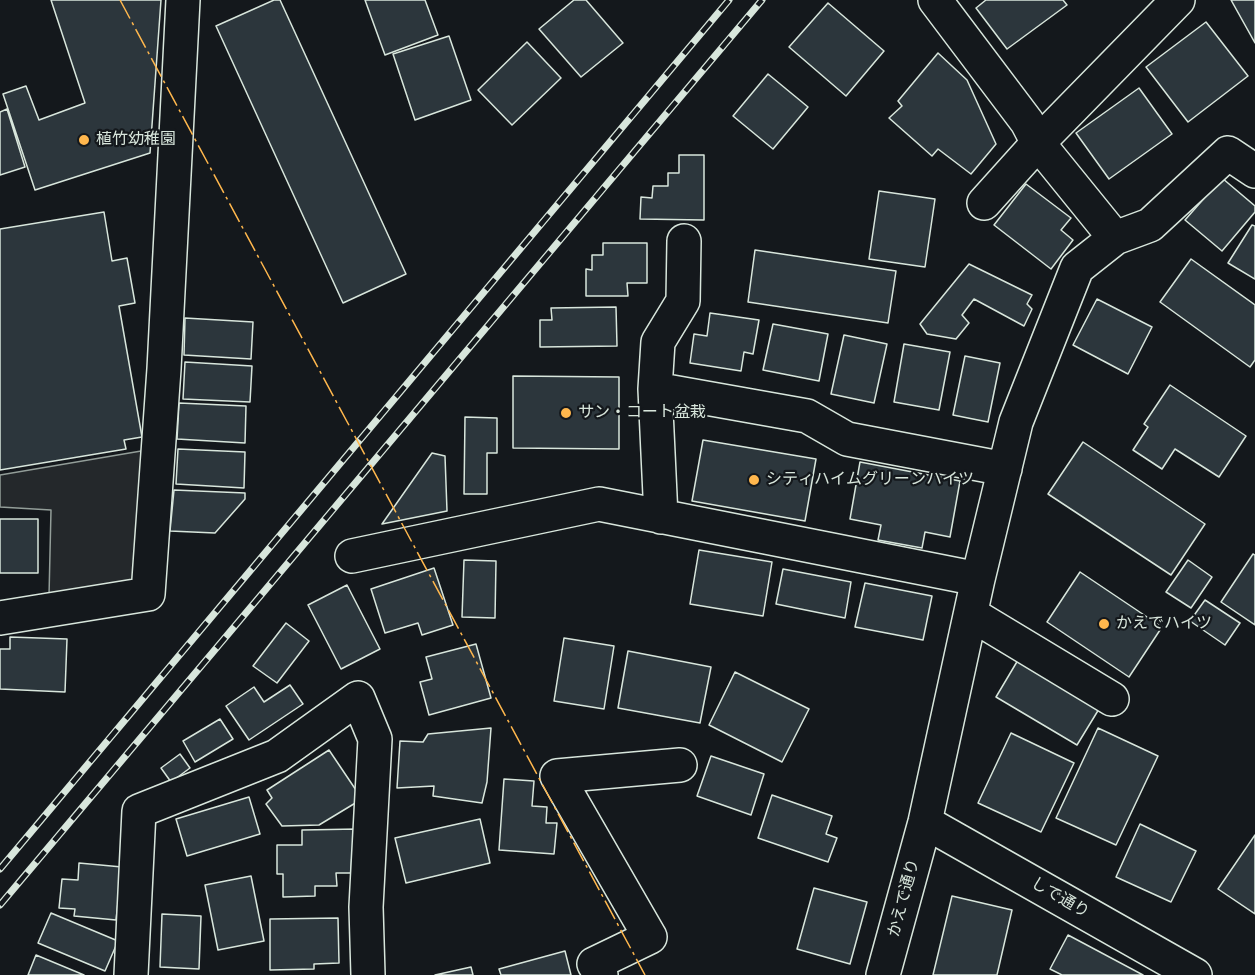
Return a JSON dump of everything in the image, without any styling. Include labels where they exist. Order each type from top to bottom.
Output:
[{"type":"street","points":[[0,618],[148,594],[164,380],[183,0]]},
{"type":"street","points":[[936,0],[1027,122],[1038,143],[1115,238]]},
{"type":"street","points":[[984,203],[1038,143],[1178,0]]},
{"type":"street","name":"かえで通り","points":[[883,975],[925,822],[978,579],[1016,422],[1077,268],[1115,238],[1150,225],[1228,153],[1255,171]]},
{"type":"street","points":[[661,517],[655,389],[657,342],[683,301],[684,241]]},
{"type":"street","points":[[655,389],[807,416],[848,439],[1005,469]]},
{"type":"street","points":[[352,556],[599,504],[978,579]]},
{"type":"street","points":[[971,614],[1112,699]]},
{"type":"street","points":[[131,975],[139,811],[277,756],[358,698],[375,739],[366,908],[368,975]]},
{"type":"street","points":[[601,975],[594,964],[650,937],[557,777],[680,765]]},
{"type":"street","name":"しで通り","points":[[925,822],[1195,975]]},
{"type":"shaded area","points":[[147,450],[138,573],[130,582],[49,596],[51,510],[0,507],[0,475]]},
{"type":"building","points":[[51,0],[161,0],[150,153],[35,190],[3,94],[26,86],[39,120],[85,103]]},
{"type":"building","points":[[274,0],[280,0],[406,274],[343,303],[216,26]]},
{"type":"building","points":[[365,0],[425,0],[438,35],[385,55]]},
{"type":"building","points":[[574,0],[586,0],[623,43],[581,77],[539,29]]},
{"type":"building","points":[[986,0],[1063,0],[1067,5],[1007,49],[976,8]]},
{"type":"building","points":[[1231,0],[1255,0],[1255,43]]},
{"type":"building","points":[[828,3],[884,51],[846,96],[789,47]]},
{"type":"building","points":[[1206,22],[1248,76],[1188,122],[1146,67]]},
{"type":"building","points":[[449,36],[471,100],[415,120],[393,54]]},
{"type":"building","points":[[527,42],[561,78],[512,125],[478,90]]},
{"type":"building","points":[[938,53],[967,80],[996,144],[971,174],[938,149],[932,156],[889,118],[902,106],[898,101]]},
{"type":"building","points":[[768,74],[808,107],[773,149],[733,116]]},
{"type":"building","points":[[1139,88],[1172,134],[1109,179],[1076,133]]},
{"type":"building","points":[[7,109],[25,167],[0,175],[0,112]]},
{"type":"building","points":[[679,155],[704,155],[704,220],[640,219],[641,197],[652,198],[653,186],[668,186],[668,173],[679,173]]},
{"type":"building","points":[[1222,178],[1255,206],[1255,212],[1222,251],[1185,220]]},
{"type":"building","points":[[1026,184],[1071,218],[1061,230],[1073,240],[1051,269],[994,225]]},
{"type":"building","points":[[879,191],[935,199],[925,267],[869,259]]},
{"type":"building","points":[[104,212],[112,261],[127,258],[135,303],[119,306],[142,437],[124,440],[126,449],[0,470],[0,229]]},
{"type":"building","points":[[1252,225],[1255,226],[1255,279],[1228,263]]},
{"type":"building","points":[[603,243],[647,243],[647,283],[627,283],[628,296],[586,296],[586,269],[592,270],[592,255],[603,255]]},
{"type":"building","points":[[755,250],[896,271],[888,323],[748,302]]},
{"type":"building","points":[[1191,259],[1255,305],[1255,360],[1250,367],[1160,302]]},
{"type":"building","points":[[969,264],[1032,295],[1027,304],[1032,309],[1024,326],[974,299],[962,315],[969,323],[956,339],[927,334],[920,324]]},
{"type":"building","points":[[1097,299],[1152,327],[1128,374],[1073,345]]},
{"type":"building","points":[[616,307],[617,346],[540,347],[540,320],[552,320],[551,308]]},
{"type":"building","points":[[710,313],[759,320],[753,354],[744,352],[741,371],[690,363],[694,334],[707,336]]},
{"type":"building","points":[[185,318],[253,322],[251,359],[184,355]]},
{"type":"building","points":[[773,324],[828,334],[819,381],[763,370]]},
{"type":"building","points":[[844,335],[887,344],[874,403],[831,394]]},
{"type":"building","points":[[904,344],[950,352],[939,410],[894,402]]},
{"type":"building","points":[[965,356],[1000,363],[988,422],[953,415]]},
{"type":"building","points":[[185,362],[252,366],[250,402],[183,399]]},
{"type":"building","name":"サン・コート盆栽","points":[[513,376],[619,377],[619,449],[513,448]]},
{"type":"building","points":[[1170,385],[1246,436],[1219,477],[1175,449],[1162,469],[1133,450],[1148,427],[1144,424]]},
{"type":"building","points":[[179,403],[246,406],[245,443],[177,439]]},
{"type":"building","points":[[465,417],[497,418],[497,453],[487,453],[487,494],[464,494]]},
{"type":"building","name":"シティハイムグリーンハイツ","points":[[703,440],[816,459],[805,521],[692,501]]},
{"type":"building","points":[[1083,442],[1205,524],[1171,575],[1048,494]]},
{"type":"building","points":[[178,449],[245,452],[244,488],[176,484]]},
{"type":"building","points":[[432,453],[445,456],[447,511],[382,524]]},
{"type":"building","points":[[860,462],[960,481],[950,537],[925,532],[922,548],[878,540],[881,525],[850,519]]},
{"type":"building","points":[[174,490],[245,493],[245,499],[215,533],[170,531]]},
{"type":"building","points":[[0,519],[38,519],[38,573],[0,573]]},
{"type":"building","points":[[699,550],[772,562],[763,616],[690,604]]},
{"type":"building","points":[[1253,554],[1255,555],[1255,625],[1221,602]]},
{"type":"building","points":[[464,560],[496,561],[495,618],[462,617]]},
{"type":"building","points":[[1188,560],[1212,577],[1191,608],[1166,592]]},
{"type":"building","points":[[434,568],[453,625],[422,635],[418,623],[385,633],[371,589]]},
{"type":"building","points":[[783,569],[851,582],[845,618],[776,604]]},
{"type":"building","name":"かえでハイツ","points":[[1080,572],[1162,627],[1129,677],[1047,622]]},
{"type":"building","points":[[865,583],[932,596],[923,640],[855,627]]},
{"type":"building","points":[[347,585],[380,649],[341,669],[308,605]]},
{"type":"building","points":[[1205,600],[1240,623],[1225,645],[1190,621]]},
{"type":"building","points":[[286,623],[309,641],[277,683],[253,666]]},
{"type":"building","points":[[10,637],[67,639],[65,692],[0,689],[0,649],[10,649]]},
{"type":"building","points":[[564,638],[614,646],[604,709],[554,701]]},
{"type":"building","points":[[476,644],[491,698],[429,715],[420,682],[432,679],[426,657]]},
{"type":"building","points":[[628,651],[711,667],[700,723],[618,708]]},
{"type":"building","points":[[1018,660],[1099,709],[1077,745],[996,697]]},
{"type":"building","points":[[735,672],[809,709],[782,762],[709,725]]},
{"type":"building","points":[[290,685],[303,704],[249,740],[226,706],[254,687],[264,702]]},
{"type":"building","points":[[220,719],[233,739],[195,762],[183,741]]},
{"type":"building","points":[[491,728],[487,782],[482,803],[433,796],[434,786],[397,788],[400,741],[423,742],[428,734]]},
{"type":"building","points":[[1098,728],[1158,756],[1116,845],[1056,818]]},
{"type":"building","points":[[1011,733],[1074,763],[1041,832],[978,803]]},
{"type":"building","points":[[329,750],[362,799],[319,825],[282,826],[266,804],[272,798],[267,790]]},
{"type":"building","points":[[180,754],[190,768],[171,782],[161,768]]},
{"type":"building","points":[[711,756],[764,774],[751,815],[697,796]]},
{"type":"building","points":[[504,779],[534,781],[532,806],[547,807],[546,823],[557,823],[554,854],[499,850]]},
{"type":"building","points":[[772,795],[832,816],[826,834],[837,838],[828,862],[758,838]]},
{"type":"building","points":[[249,797],[260,834],[187,856],[176,819]]},
{"type":"building","points":[[480,819],[490,863],[406,883],[395,838]]},
{"type":"building","points":[[1140,824],[1196,851],[1171,902],[1116,877]]},
{"type":"building","points":[[358,829],[359,853],[352,853],[351,873],[336,873],[337,886],[315,886],[315,896],[283,897],[283,874],[277,874],[277,845],[302,845],[302,830]]},
{"type":"building","points":[[1255,835],[1255,914],[1218,889]]},
{"type":"building","points":[[79,863],[122,867],[116,920],[74,916],[75,909],[59,908],[62,879],[78,880]]},
{"type":"building","points":[[251,876],[264,941],[218,950],[205,885]]},
{"type":"building","points":[[814,888],[867,902],[850,964],[797,949]]},
{"type":"building","points":[[952,896],[1012,910],[997,975],[933,975]]},
{"type":"building","points":[[51,913],[118,941],[105,971],[38,943]]},
{"type":"building","points":[[162,914],[201,916],[199,969],[160,967]]},
{"type":"building","points":[[338,918],[339,963],[314,964],[314,969],[270,970],[270,919]]},
{"type":"building","points":[[1068,935],[1143,975],[1062,975],[1050,969]]},
{"type":"building","points":[[565,951],[571,975],[501,975],[499,969]]},
{"type":"building","points":[[36,955],[84,975],[28,975]]},
{"type":"building","points":[[471,967],[473,975],[435,975]]},
{"type":"railway","points":[[0,869],[729,0]]},
{"type":"railway","points":[[0,905],[762,0]]},
{"type":"power","points":[[120,0],[645,975]]},
{"type":"place","name":"植竹幼稚園","points":[[84,140]]},
{"type":"place","name":"サン・コート盆栽","points":[[566,413]]},
{"type":"place","name":"シティハイムグリーンハイツ","points":[[754,480]]},
{"type":"place","name":"かえでハイツ","points":[[1104,624]]}]
